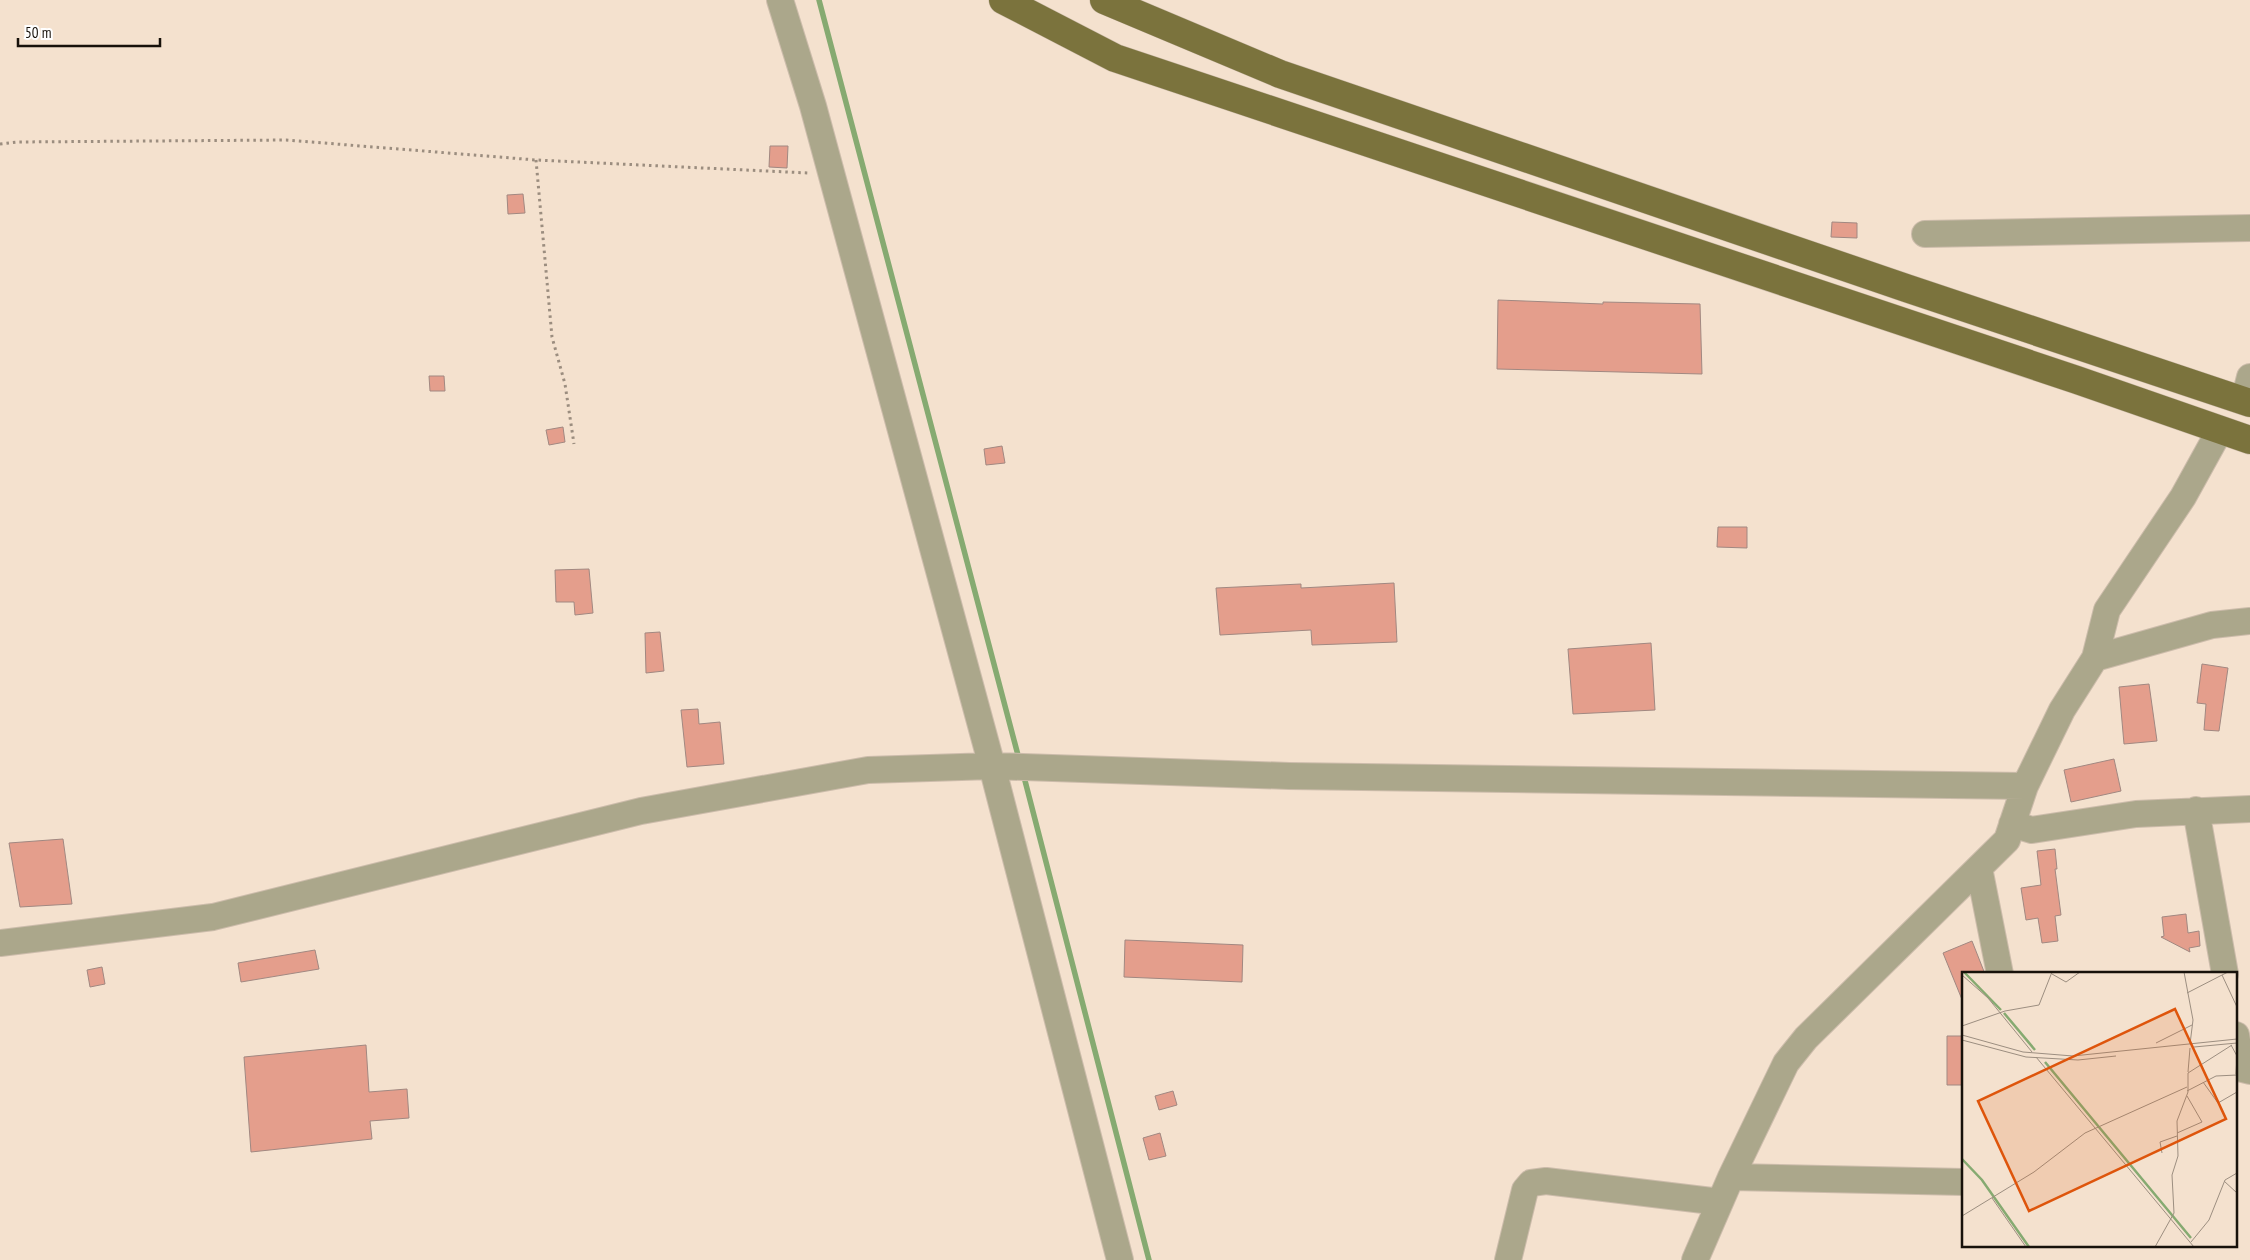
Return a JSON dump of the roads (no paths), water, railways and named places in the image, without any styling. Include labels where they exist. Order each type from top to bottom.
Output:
[{"type":"main road","points":[[1003,0],[1115,58],[2077,380],[2250,440]]},
{"type":"main road","points":[[1104,0],[1280,74],[1906,288],[2248,393]]},
{"type":"street","points":[[780,0],[831,174],[992,766],[1120,1260]]},
{"type":"street","points":[[1925,234],[2250,228]]},
{"type":"street","points":[[1695,1260],[1731,1177],[1786,1063],[1806,1038],[2007,840],[2025,786],[2062,710],[2095,658],[2108,610],[2183,497],[2220,430]]},
{"type":"street","points":[[2095,658],[2212,625],[2250,620]]},
{"type":"street","points":[[0,943],[213,916],[641,811],[868,770],[992,766],[1289,776],[2025,786]]},
{"type":"street","points":[[2012,824],[2032,830],[2136,814],[2250,809]]},
{"type":"street","points":[[2196,810],[2225,972]]},
{"type":"street","points":[[1979,868],[2000,972]]},
{"type":"street","points":[[2238,1046],[2242,1069],[2250,1071]]},
{"type":"street","points":[[1731,1177],[1962,1182]]},
{"type":"street","points":[[1508,1260],[1525,1190],[1531,1183],[1546,1181],[1720,1202]]},
{"type":"waterway","points":[[819,0],[1019,759]]},
{"type":"waterway","points":[[1023,773],[1149,1260]]}]
